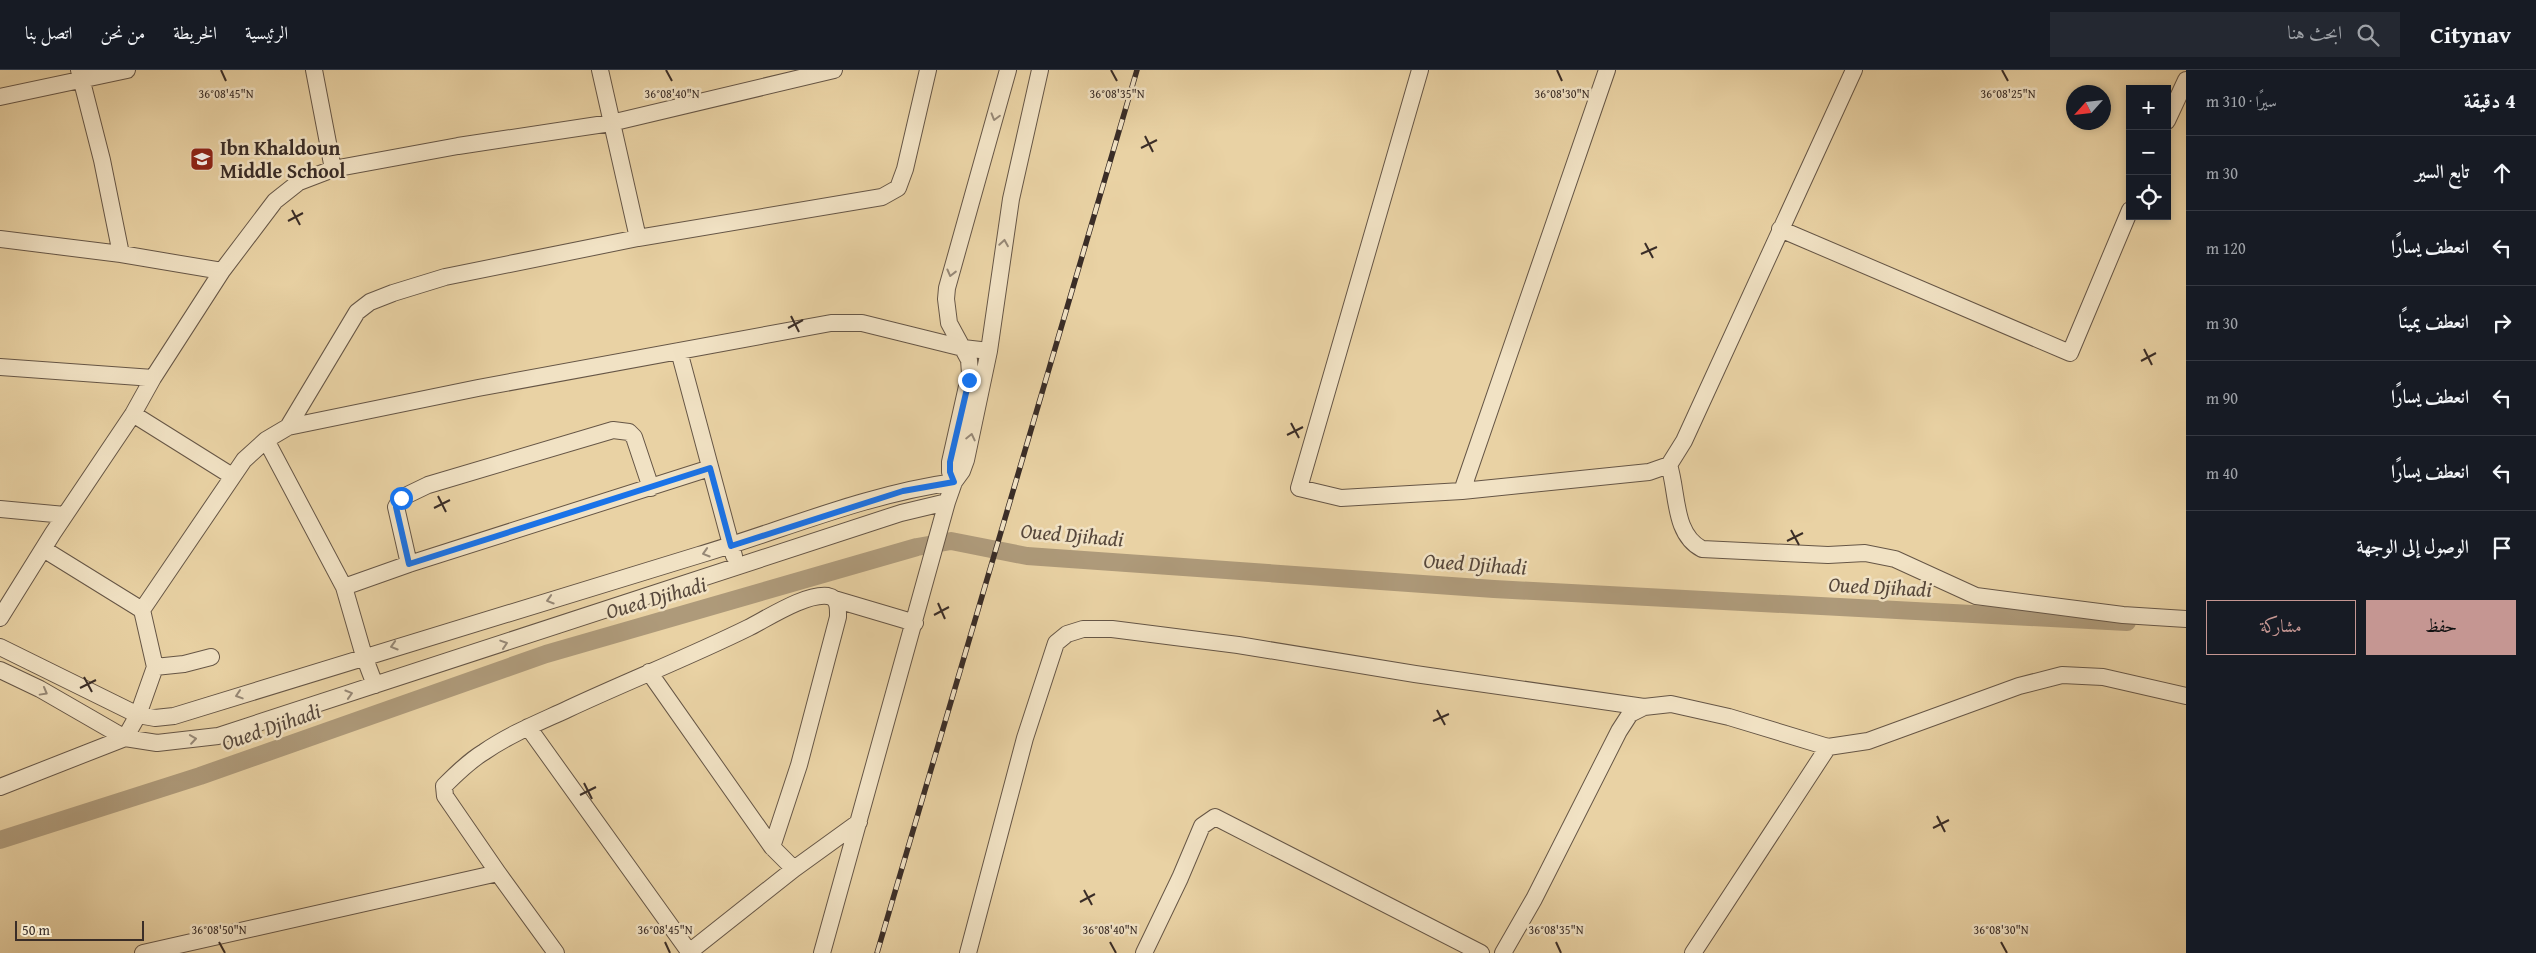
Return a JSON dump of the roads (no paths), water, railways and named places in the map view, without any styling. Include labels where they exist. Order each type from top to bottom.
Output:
[{"type":"street","points":[[0,97],[80,74],[127,70]]},
{"type":"street","points":[[314,70],[333,169]]},
{"type":"street","points":[[600,70],[638,238]]},
{"type":"street","points":[[0,618],[45,550],[65,515],[133,414],[153,378],[222,271],[275,201],[299,182],[333,169],[458,146],[611,123],[834,70]]},
{"type":"street","points":[[288,427],[343,332],[357,312],[370,302],[445,277],[638,238],[850,204],[892,193],[898,188],[906,169],[928,70]]},
{"type":"street","points":[[954,482],[950,472],[950,462],[970,374],[968,360],[949,323],[946,299],[947,288],[1008,70]]},
{"type":"street","points":[[822,953],[947,502],[954,482],[965,466],[989,351],[1011,199],[1040,70]]},
{"type":"street","points":[[1420,70],[1299,488],[1341,498],[1462,491],[1649,472],[1668,465],[1684,441],[1854,70]]},
{"type":"street","points":[[1462,491],[1607,70]]},
{"type":"street","points":[[80,74],[102,160],[121,254]]},
{"type":"street","points":[[2171,116],[2180,104],[2186,80]]},
{"type":"street","points":[[1780,229],[2070,353],[2126,220]]},
{"type":"street","points":[[0,238],[121,254],[222,271]]},
{"type":"street","points":[[142,610],[244,460],[266,440],[288,427],[478,388],[830,323],[862,323],[963,348],[989,351]]},
{"type":"street","points":[[679,350],[737,568]]},
{"type":"street","points":[[0,366],[153,378]]},
{"type":"street","points":[[133,414],[232,476]]},
{"type":"street","points":[[409,564],[396,507],[401,498],[428,485],[613,430],[629,432],[634,437],[650,488]]},
{"type":"street","points":[[266,440],[344,587],[364,656],[375,685]]},
{"type":"street","points":[[1668,465],[1674,482],[1682,529],[1692,544],[1702,549],[1828,555],[1865,553],[1895,559],[1976,596],[2104,612],[2186,619]]},
{"type":"street","points":[[344,587],[409,564],[710,468]]},
{"type":"street","points":[[0,647],[138,715],[155,718],[174,716],[364,656],[731,546],[903,491],[954,482]]},
{"type":"street","points":[[0,670],[40,689],[125,738],[157,742],[218,736],[737,568],[912,509],[947,502]]},
{"type":"street","points":[[0,510],[65,515]]},
{"type":"street","points":[[0,787],[125,738],[138,715],[155,667],[142,610],[45,550]]},
{"type":"street","points":[[556,953],[449,803],[444,786],[484,752],[528,727],[649,672],[705,649],[798,603],[828,596],[915,623]]},
{"type":"street","points":[[772,847],[819,693],[838,617],[839,606],[834,598]]},
{"type":"street","points":[[968,953],[1025,738],[1056,643],[1067,634],[1083,629],[1112,630],[1238,644],[1415,674],[1644,706],[1671,704],[1710,713],[1828,747],[1868,741],[2019,686],[2062,675],[2103,677],[2186,696]]},
{"type":"street","points":[[155,667],[184,664],[211,657]]},
{"type":"street","points":[[649,672],[772,847],[794,868]]},
{"type":"street","points":[[1503,953],[1534,899],[1619,731],[1630,714],[1644,706]]},
{"type":"street","points":[[528,727],[689,953],[794,868],[859,822]]},
{"type":"street","points":[[1693,953],[1828,747]]},
{"type":"street","points":[[1144,953],[1180,878],[1202,826],[1215,817],[1481,953]]},
{"type":"street","points":[[143,953],[498,873]]},
{"type":"waterway","name":"Oued Djihadi","points":[[0,840],[200,776],[546,654],[917,547],[951,541],[1027,556],[1494,589],[2127,622]]},
{"type":"railway","points":[[877,953],[1137,70]]},
{"type":"place","name":"Ibn Khaldoun Middle School","points":[[202,159]]}]
